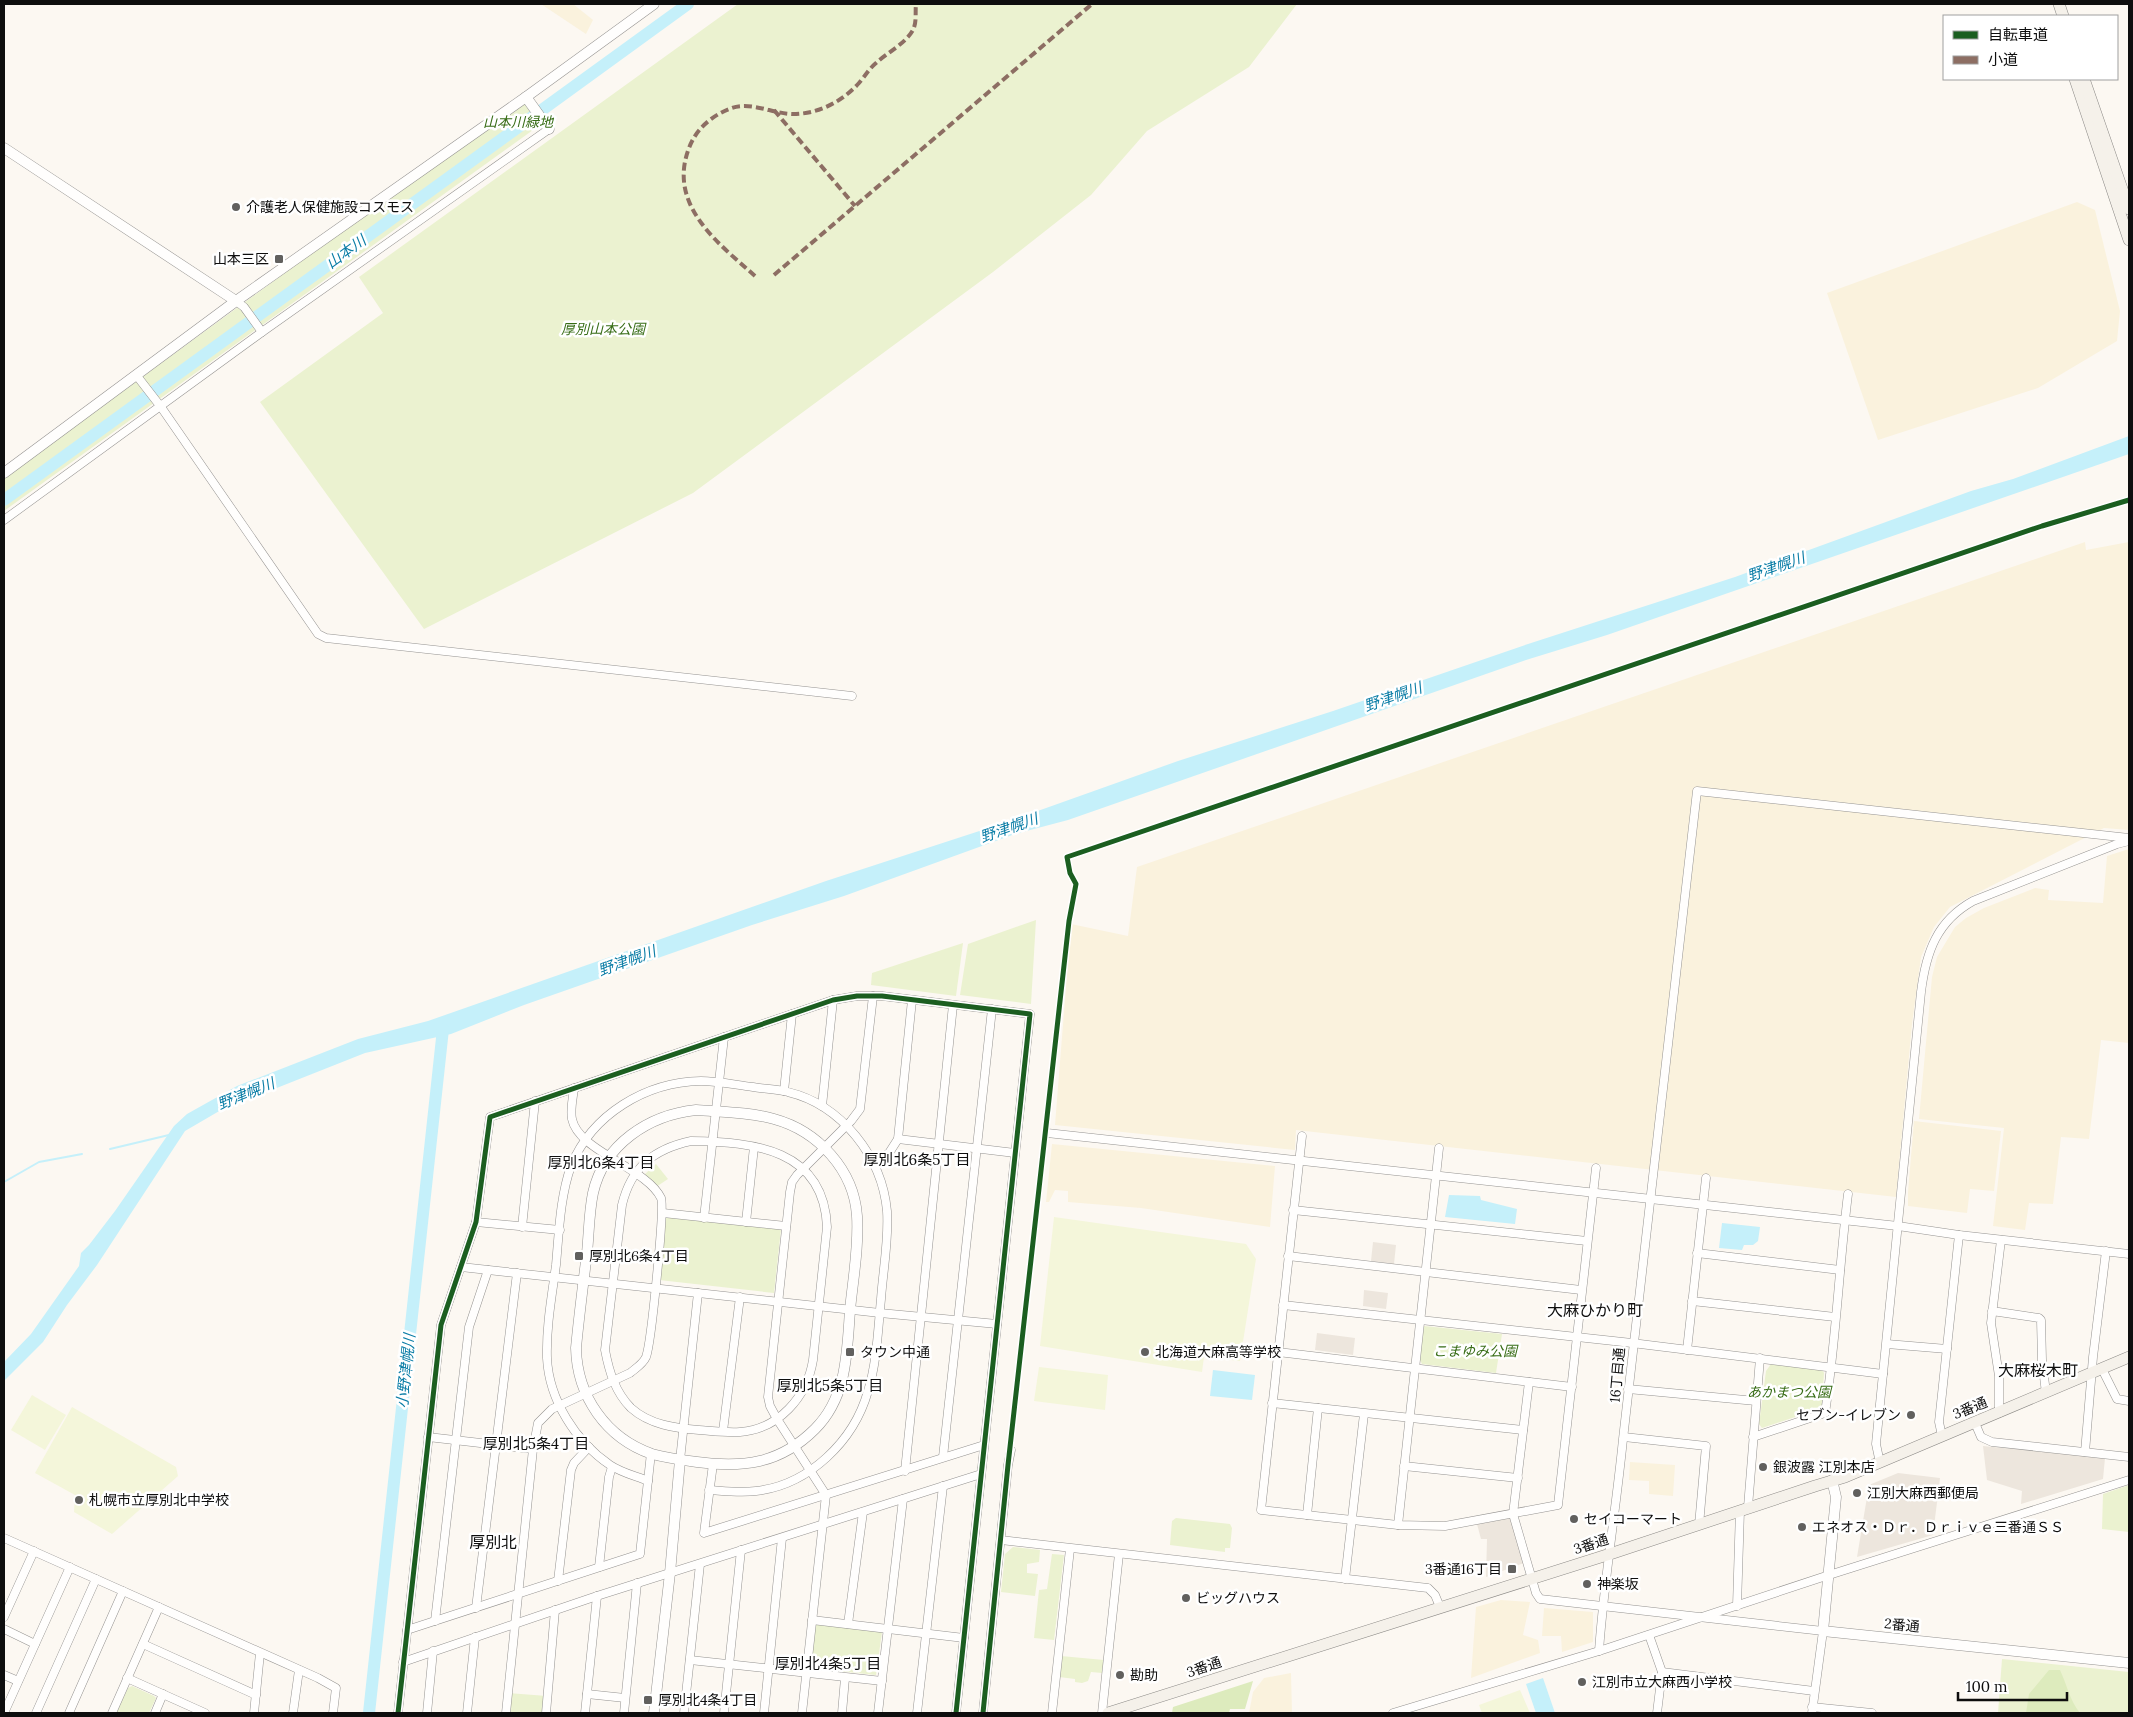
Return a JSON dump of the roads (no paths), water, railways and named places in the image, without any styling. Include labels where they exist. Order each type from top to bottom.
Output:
[{"type":"main road","points":[[2076,80],[2129,240]]},
{"type":"main road","points":[[2084,80],[2129,208]]},
{"type":"main road","name":"3番通","points":[[1108,1713],[1610,1554],[1845,1477],[2129,1357]]},
{"type":"street","points":[[4,472],[236,302],[654,4]]},
{"type":"street","points":[[4,520],[261,330],[547,127],[526,97]]},
{"type":"street","points":[[4,148],[244,307],[261,330]]},
{"type":"street","points":[[137,376],[159,404],[318,634],[326,638],[852,696]]},
{"type":"street","name":"16丁目通","points":[[1599,1651],[1602,1607],[1624,1437],[1632,1343],[1660,1119],[1697,790],[2129,840]]},
{"type":"street","points":[[1880,1463],[1876,1444],[1923,970],[1929,951],[1939,932],[1952,916],[1974,901],[2129,840]]},
{"type":"street","points":[[398,1713],[441,1325],[476,1222],[490,1117],[833,1000],[856,996],[873,996],[1030,1014],[956,1713]]},
{"type":"street","points":[[802,1713],[826,1495],[776,1419],[768,1397],[792,1182],[860,1109],[873,996]]},
{"type":"street","points":[[822,1106],[833,1000]]},
{"type":"street","points":[[873,1163],[889,1153],[898,1139],[912,1000]]},
{"type":"street","points":[[905,1471],[953,1005]]},
{"type":"street","points":[[943,1457],[992,1009]]},
{"type":"street","points":[[784,1091],[792,1014]]},
{"type":"street","points":[[704,1218],[724,1037]]},
{"type":"street","points":[[648,1481],[612,1467],[589,1447],[566,1418],[552,1385],[547,1355],[547,1335],[567,1179],[577,1155],[586,1140],[608,1115],[635,1097],[660,1087],[678,1083],[719,1082],[784,1091],[822,1106],[846,1126],[862,1144],[873,1163],[884,1192],[888,1225],[880,1313],[869,1388],[860,1413],[840,1444],[824,1460],[810,1470],[788,1482],[758,1491],[709,1490]]},
{"type":"street","points":[[506,1713],[533,1449],[538,1423],[552,1409],[630,1373],[640,1365],[646,1357],[655,1288],[663,1213],[662,1200],[656,1191],[586,1140],[577,1130],[572,1121],[574,1088]]},
{"type":"street","points":[[522,1227],[535,1101]]},
{"type":"street","points":[[696,1110],[716,1112],[772,1118],[806,1132],[824,1148],[843,1170],[855,1200],[858,1227],[846,1364],[839,1395],[824,1420],[795,1447],[766,1460],[734,1465],[680,1460],[651,1453],[631,1444],[609,1428],[600,1418],[586,1393],[576,1362],[593,1193],[610,1156],[635,1132],[661,1117],[696,1110]]},
{"type":"street","points":[[1047,1133],[1845,1220],[2129,1254]]},
{"type":"street","points":[[1302,1136],[1261,1510],[1351,1520],[1398,1525],[1445,1526],[1558,1505],[1596,1168]]},
{"type":"street","points":[[898,1139],[1015,1153]]},
{"type":"street","points":[[691,1141],[713,1142],[768,1148],[786,1156],[804,1168],[817,1186],[827,1217],[813,1360],[808,1381],[790,1409],[776,1419],[753,1430],[724,1431],[661,1425],[640,1414],[625,1400],[613,1380],[606,1350],[622,1205],[628,1185],[635,1174],[651,1157],[669,1146],[691,1141]]},
{"type":"street","points":[[746,1222],[754,1147]]},
{"type":"street","points":[[1398,1525],[1439,1148]]},
{"type":"street","points":[[1687,1350],[1706,1178]]},
{"type":"street","points":[[1754,1437],[1825,1414],[1832,1367],[1835,1317],[1848,1194]]},
{"type":"street","points":[[1293,1210],[1587,1241]]},
{"type":"street","points":[[663,1213],[786,1226]]},
{"type":"street","points":[[476,1222],[560,1230]]},
{"type":"street","points":[[1942,1436],[1939,1422],[1959,1235]]},
{"type":"street","points":[[1999,1413],[1999,1376],[1991,1323],[2001,1240]]},
{"type":"street","points":[[2086,1452],[2097,1371],[2106,1251]]},
{"type":"street","points":[[1697,1254],[1840,1270]]},
{"type":"street","points":[[1288,1256],[1582,1290]]},
{"type":"street","points":[[461,1267],[997,1324]]},
{"type":"street","points":[[435,1621],[469,1327],[488,1270]]},
{"type":"street","points":[[476,1608],[517,1273]]},
{"type":"street","points":[[654,1713],[698,1292]]},
{"type":"street","points":[[724,1431],[740,1297]]},
{"type":"street","points":[[1692,1301],[1835,1317]]},
{"type":"street","points":[[1283,1305],[1632,1343],[1883,1374]]},
{"type":"street","points":[[1992,1311],[2039,1318],[2041,1320],[2042,1360],[2046,1393]]},
{"type":"street","points":[[1886,1344],[1946,1350]]},
{"type":"street","points":[[1278,1352],[1572,1387]]},
{"type":"street","points":[[1737,1606],[1744,1509],[1754,1437],[1760,1358]]},
{"type":"street","points":[[2097,1371],[2116,1399],[2129,1401]]},
{"type":"street","points":[[1529,1382],[1514,1514],[1536,1593],[1540,1599],[1823,1631]]},
{"type":"street","points":[[1628,1389],[1756,1401]]},
{"type":"street","points":[[1272,1403],[1523,1430]]},
{"type":"street","points":[[1306,1515],[1318,1408]]},
{"type":"street","points":[[1345,1579],[1364,1414]]},
{"type":"street","points":[[1975,1423],[1980,1436],[1992,1442],[2129,1457]]},
{"type":"street","points":[[428,1437],[533,1449]]},
{"type":"street","points":[[1624,1437],[1706,1446],[1699,1525]]},
{"type":"street","points":[[713,1464],[704,1533],[984,1445]]},
{"type":"street","points":[[558,1581],[571,1470],[574,1463],[589,1447]]},
{"type":"street","points":[[983,1713],[1011,1450]]},
{"type":"street","points":[[407,1630],[640,1554],[651,1453]]},
{"type":"street","points":[[1404,1466],[1518,1478]]},
{"type":"street","points":[[599,1567],[609,1477],[612,1467]]},
{"type":"street","points":[[403,1662],[597,1596],[981,1474]]},
{"type":"street","points":[[1832,1480],[1836,1497],[1823,1631],[1812,1710],[1872,1713]]},
{"type":"street","points":[[1393,1713],[1408,1711],[1599,1651],[1703,1618],[1829,1574],[2129,1480]]},
{"type":"street","points":[[917,1713],[943,1486]]},
{"type":"street","points":[[878,1713],[903,1499]]},
{"type":"street","points":[[848,1624],[863,1512]]},
{"type":"street","points":[[4,1538],[336,1688],[333,1713]]},
{"type":"street","points":[[764,1713],[782,1538]]},
{"type":"street","points":[[1001,1540],[1428,1588],[1435,1595],[1440,1608]]},
{"type":"street","points":[[1052,1713],[1070,1549]]},
{"type":"street","points":[[724,1713],[741,1550]]},
{"type":"street","points":[[4,1617],[34,1551]]},
{"type":"street","points":[[1102,1713],[1119,1554]]},
{"type":"street","points":[[684,1713],[700,1564]]},
{"type":"street","points":[[4,1713],[70,1567]]},
{"type":"street","points":[[36,1713],[96,1579]]},
{"type":"street","points":[[624,1713],[637,1583]]},
{"type":"street","points":[[68,1713],[123,1592]]},
{"type":"street","points":[[585,1713],[597,1596]]},
{"type":"street","points":[[112,1713],[159,1608]]},
{"type":"street","points":[[546,1713],[555,1610]]},
{"type":"street","points":[[812,1620],[964,1638]]},
{"type":"street","points":[[4,1629],[35,1644]]},
{"type":"street","name":"2番通","points":[[1823,1631],[2129,1664]]},
{"type":"street","points":[[1649,1635],[1662,1672],[1657,1713]]},
{"type":"street","points":[[467,1713],[475,1637]]},
{"type":"street","points":[[143,1644],[256,1695]]},
{"type":"street","points":[[427,1713],[433,1651]]},
{"type":"street","points":[[254,1713],[260,1653]]},
{"type":"street","points":[[690,1660],[882,1681]]},
{"type":"street","points":[[293,1713],[298,1670]]},
{"type":"street","points":[[1662,1672],[1814,1691]]},
{"type":"street","points":[[4,1674],[18,1681]]},
{"type":"street","points":[[127,1678],[205,1713]]},
{"type":"street","points":[[842,1713],[846,1678]]},
{"type":"street","points":[[155,1713],[163,1694]]},
{"type":"street","points":[[587,1694],[625,1698]]},
{"type":"water","name":"野津幌川","points":[[2129,436],[2129,454],[1607,635],[1526,660],[1068,820],[1015,834],[844,896],[752,925],[524,1005],[451,1034],[365,1053],[221,1110],[185,1131],[97,1265],[67,1305],[43,1342],[4,1381],[4,1362],[31,1334],[79,1266],[81,1253],[115,1211],[174,1126],[187,1114],[237,1086],[358,1039],[428,1021],[826,881],[1007,822],[1178,761],[1735,577]]},
{"type":"water","points":[[1449,1195],[1480,1196],[1481,1200],[1517,1209],[1515,1224],[1445,1217]]},
{"type":"water","points":[[1722,1223],[1760,1227],[1758,1241],[1753,1245],[1744,1245],[1742,1250],[1719,1248]]},
{"type":"water","points":[[1213,1370],[1255,1375],[1252,1400],[1210,1396]]},
{"type":"water","points":[[1543,1678],[1555,1713],[1536,1713],[1526,1684]]},
{"type":"waterway","name":"山本川","points":[[4,500],[688,4]]},
{"type":"waterway","name":"小野津幌川","points":[[369,1713],[443,1029]]},
{"type":"waterway","points":[[110,1149],[169,1135]]},
{"type":"waterway","points":[[4,1182],[39,1162],[82,1154]]},
{"type":"place","name":"介護老人保健施設コスモス","points":[[236,207]]},
{"type":"place","name":"山本三区","points":[[279,259]]},
{"type":"place","name":"厚別北6条4丁目","points":[[579,1256]]},
{"type":"place","name":"タウン中通","points":[[850,1352]]},
{"type":"place","name":"北海道大麻高等学校","points":[[1145,1352]]},
{"type":"place","name":"セブン-イレブン","points":[[1911,1415]]},
{"type":"place","name":"銀波露 江別本店","points":[[1763,1467]]},
{"type":"place","name":"江別大麻西郵便局","points":[[1857,1493]]},
{"type":"place","name":"札幌市立厚別北中学校","points":[[79,1500]]},
{"type":"place","name":"セイコーマート","points":[[1574,1519]]},
{"type":"place","name":"エネオス・Ｄｒ．Ｄｒｉｖｅ三番通ＳＳ","points":[[1802,1527]]},
{"type":"place","name":"3番通16丁目","points":[[1512,1569]]},
{"type":"place","name":"神楽坂","points":[[1587,1584]]},
{"type":"place","name":"ビッグハウス","points":[[1186,1598]]},
{"type":"place","name":"勘助","points":[[1120,1675]]},
{"type":"place","name":"江別市立大麻西小学校","points":[[1582,1682]]},
{"type":"place","name":"厚別北4条4丁目","points":[[648,1700]]},
{"type":"district","name":"厚別北6条5丁目","points":[[917,1160]]},
{"type":"district","name":"厚別北6条4丁目","points":[[601,1163]]},
{"type":"district","name":"大麻ひかり町","points":[[1595,1310]]},
{"type":"district","name":"大麻桜木町","points":[[2038,1370]]},
{"type":"district","name":"厚別北5条5丁目","points":[[830,1386]]},
{"type":"district","name":"厚別北5条4丁目","points":[[536,1444]]},
{"type":"district","name":"厚別北","points":[[493,1542]]},
{"type":"district","name":"厚別北4条5丁目","points":[[828,1664]]},
{"type":"park label","name":"山本川緑地","points":[[518,122]]},
{"type":"park label","name":"厚別山本公園","points":[[603,329]]},
{"type":"park label","name":"こまゆみ公園","points":[[1475,1351]]},
{"type":"park label","name":"あかまつ公園","points":[[1789,1392]]}]
